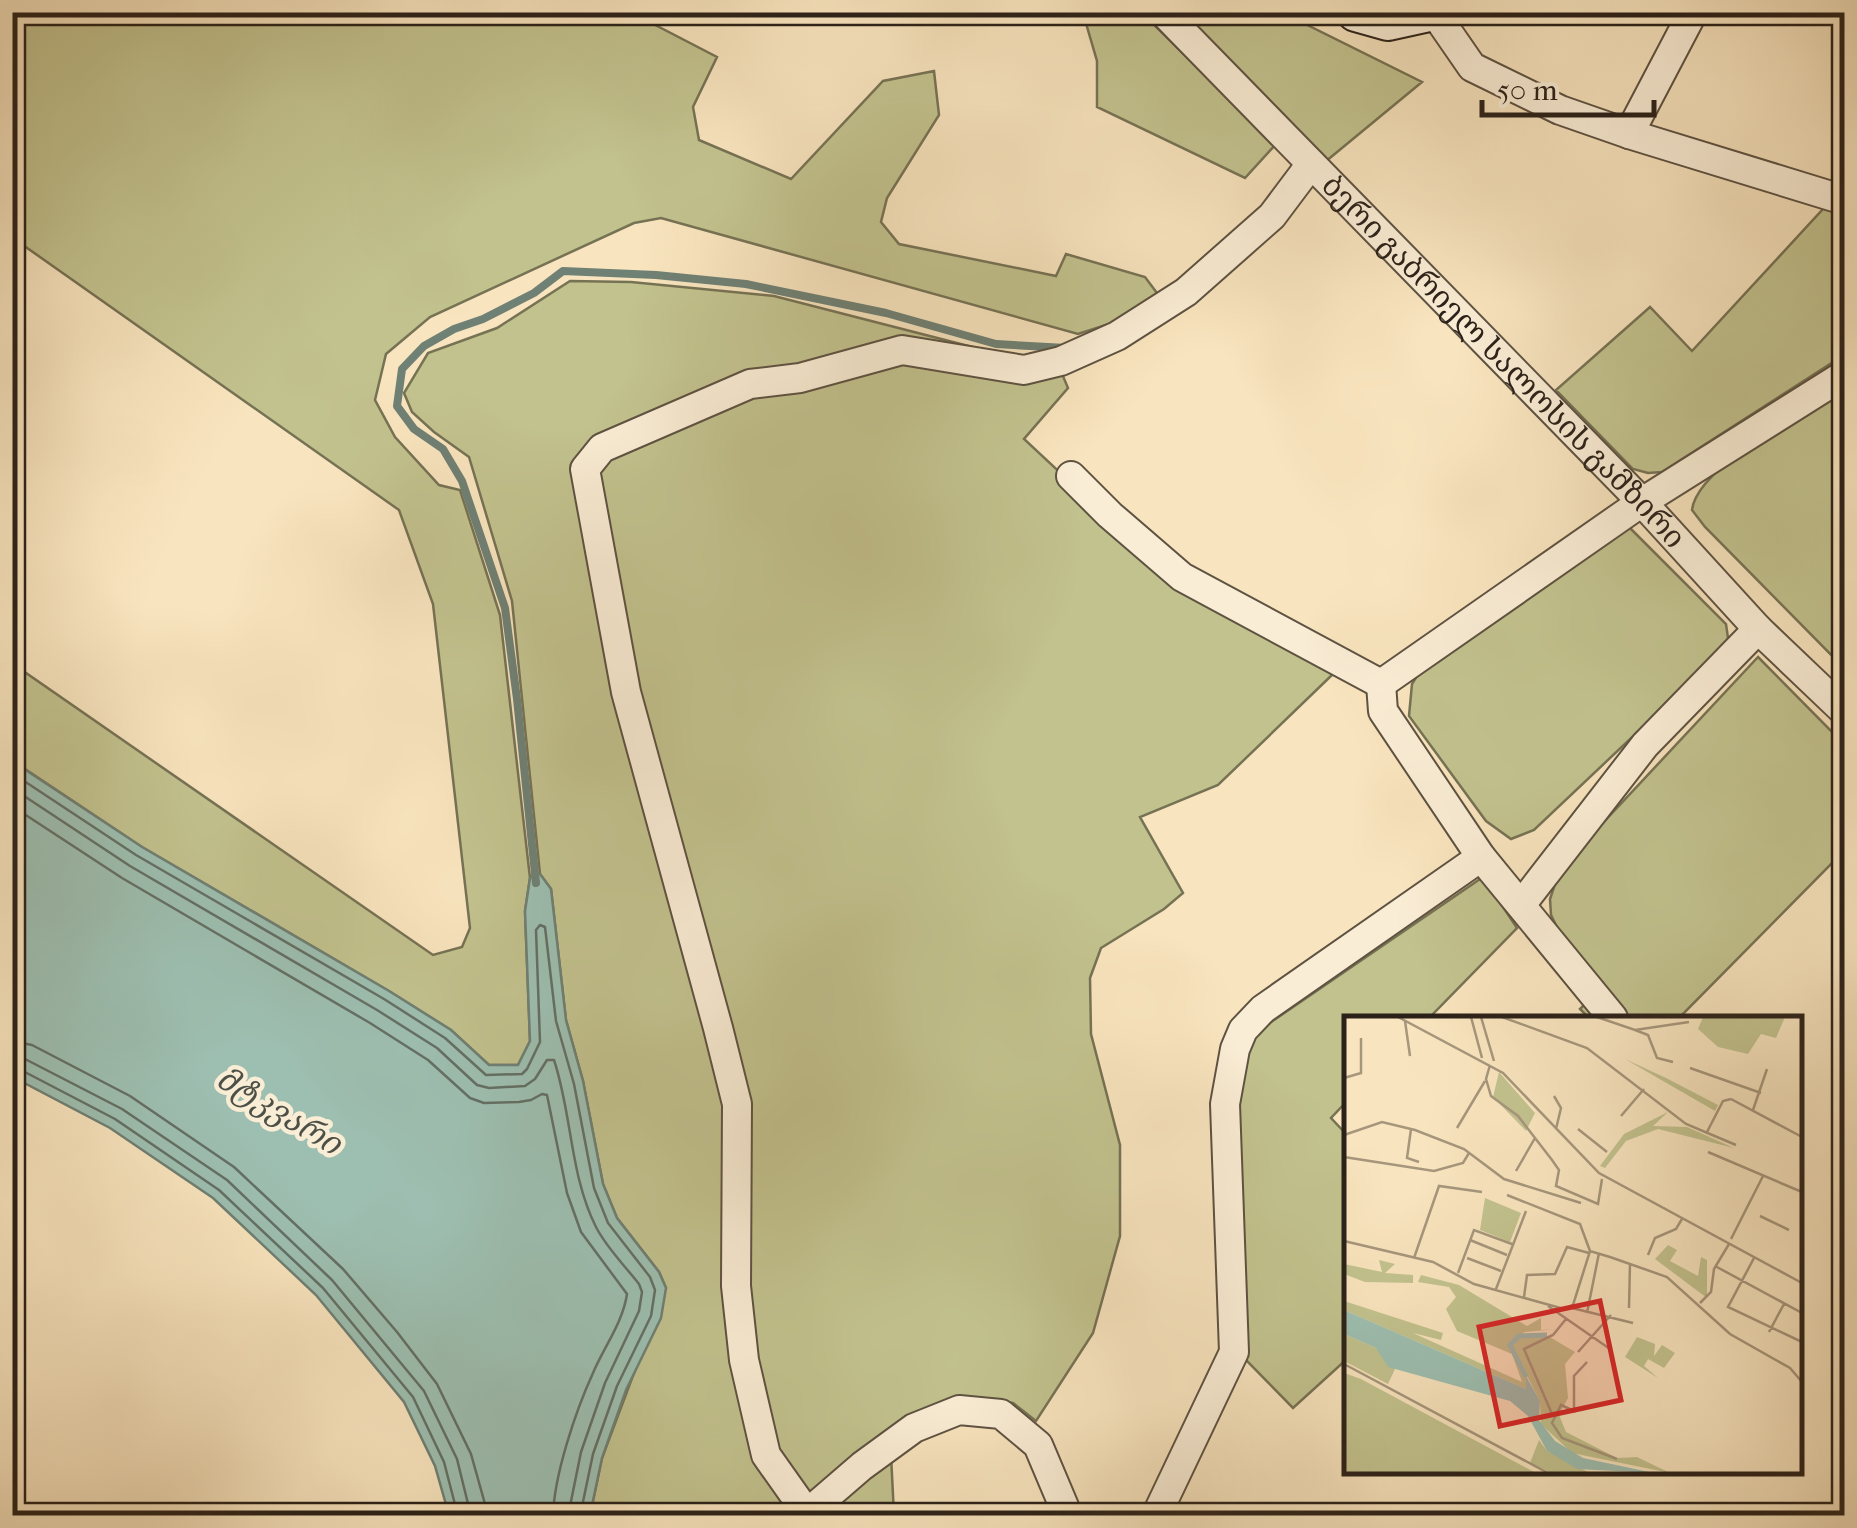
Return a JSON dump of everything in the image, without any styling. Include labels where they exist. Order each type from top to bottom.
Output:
[{"type":"main road","points":[[1356,12],[1388,21],[1432,12]]},
{"type":"street","points":[[1432,12],[1472,67],[1560,110],[1844,200]]},
{"type":"street","points":[[1629,134],[1694,12]]},
{"type":"street","name":"ბერი გაბრიელ სალოსის გამზირი","points":[[1169,16],[1642,502],[1758,629],[1844,712]]},
{"type":"street","points":[[1068,1516],[1038,1445],[1001,1414],[959,1410],[914,1428],[806,1514],[766,1455],[744,1360],[736,1286],[737,1104],[626,692],[585,469],[602,448],[750,384],[800,378],[902,350],[1024,370],[1061,361],[1117,336],[1186,292],[1272,216],[1311,164]]},
{"type":"street","points":[[1381,684],[1642,502],[1844,375]]},
{"type":"street","points":[[1071,476],[1182,577],[1381,684]]},
{"type":"street","points":[[1521,905],[1645,745],[1758,629]]},
{"type":"street","points":[[1381,684],[1383,711],[1481,857],[1611,1016]]},
{"type":"street","points":[[1156,1516],[1234,1352],[1225,1104],[1235,1048],[1244,1030],[1264,1009],[1481,857]]},
{"type":"green space","points":[[13,13],[632,13],[717,57],[693,107],[699,140],[791,179],[883,81],[934,71],[939,115],[887,198],[881,222],[899,244],[1056,276],[1066,254],[1145,277],[1160,297],[1140,314],[1078,334],[661,218],[634,223],[430,317],[386,354],[375,400],[395,437],[439,485],[460,490],[500,615],[530,878],[525,911],[530,1041],[518,1065],[489,1065],[451,1030],[142,847],[13,761],[13,664],[433,955],[462,947],[470,928],[433,604],[399,510],[13,238]]},
{"type":"green space","points":[[1083,13],[1142,13],[1276,144],[1245,178],[1097,107],[1097,61]]},
{"type":"green space","points":[[1189,13],[1283,13],[1422,82],[1325,162],[1195,27]]},
{"type":"green space","points":[[1824,208],[1844,215],[1844,355],[1662,472],[1633,469],[1556,390],[1650,307],[1692,351]]},
{"type":"green space","points":[[570,281],[631,282],[774,296],[988,351],[1033,360],[1055,357],[1068,388],[1024,439],[1188,592],[1331,670],[1332,675],[1218,785],[1140,817],[1183,893],[1101,948],[1090,978],[1091,1034],[1120,1145],[1120,1236],[1093,1333],[1036,1421],[1013,1403],[973,1398],[891,1455],[894,1515],[590,1515],[602,1458],[666,1288],[659,1272],[617,1218],[603,1184],[583,1081],[566,1020],[551,889],[540,874],[512,601],[469,457],[412,412],[404,393],[428,353],[497,328]]},
{"type":"green space","points":[[1844,388],[1844,668],[1692,510],[1698,493],[1733,458]]},
{"type":"green space","points":[[1629,527],[1726,624],[1728,638],[1722,652],[1534,830],[1511,839],[1486,821],[1409,716],[1412,684],[1422,668]]},
{"type":"green space","points":[[1758,657],[1844,744],[1844,770],[1834,786],[1844,797],[1844,851],[1681,1016],[1587,1016],[1580,1009],[1602,987],[1562,937],[1551,915],[1550,899],[1556,881],[1587,840]]},
{"type":"green space","points":[[1483,877],[1517,928],[1431,1016],[1344,1016],[1344,1104],[1331,1118],[1344,1132],[1344,1362],[1293,1408],[1243,1357],[1234,1103],[1243,1054],[1258,1031]]},
{"type":"water","name":"მტკვარი","points":[[12,761],[142,847],[451,1030],[489,1065],[518,1065],[530,1041],[525,911],[530,878],[540,874],[551,889],[566,1020],[583,1081],[603,1184],[617,1218],[659,1272],[666,1288],[661,1318],[626,1390],[602,1458],[590,1515],[449,1515],[435,1466],[404,1402],[316,1295],[213,1198],[110,1128],[13,1077]]},
{"type":"waterway","points":[[536,883],[505,608],[462,481],[443,449],[414,429],[397,406],[402,369],[424,346],[534,293],[563,271],[746,284],[886,313],[996,344],[1066,348]]}]
